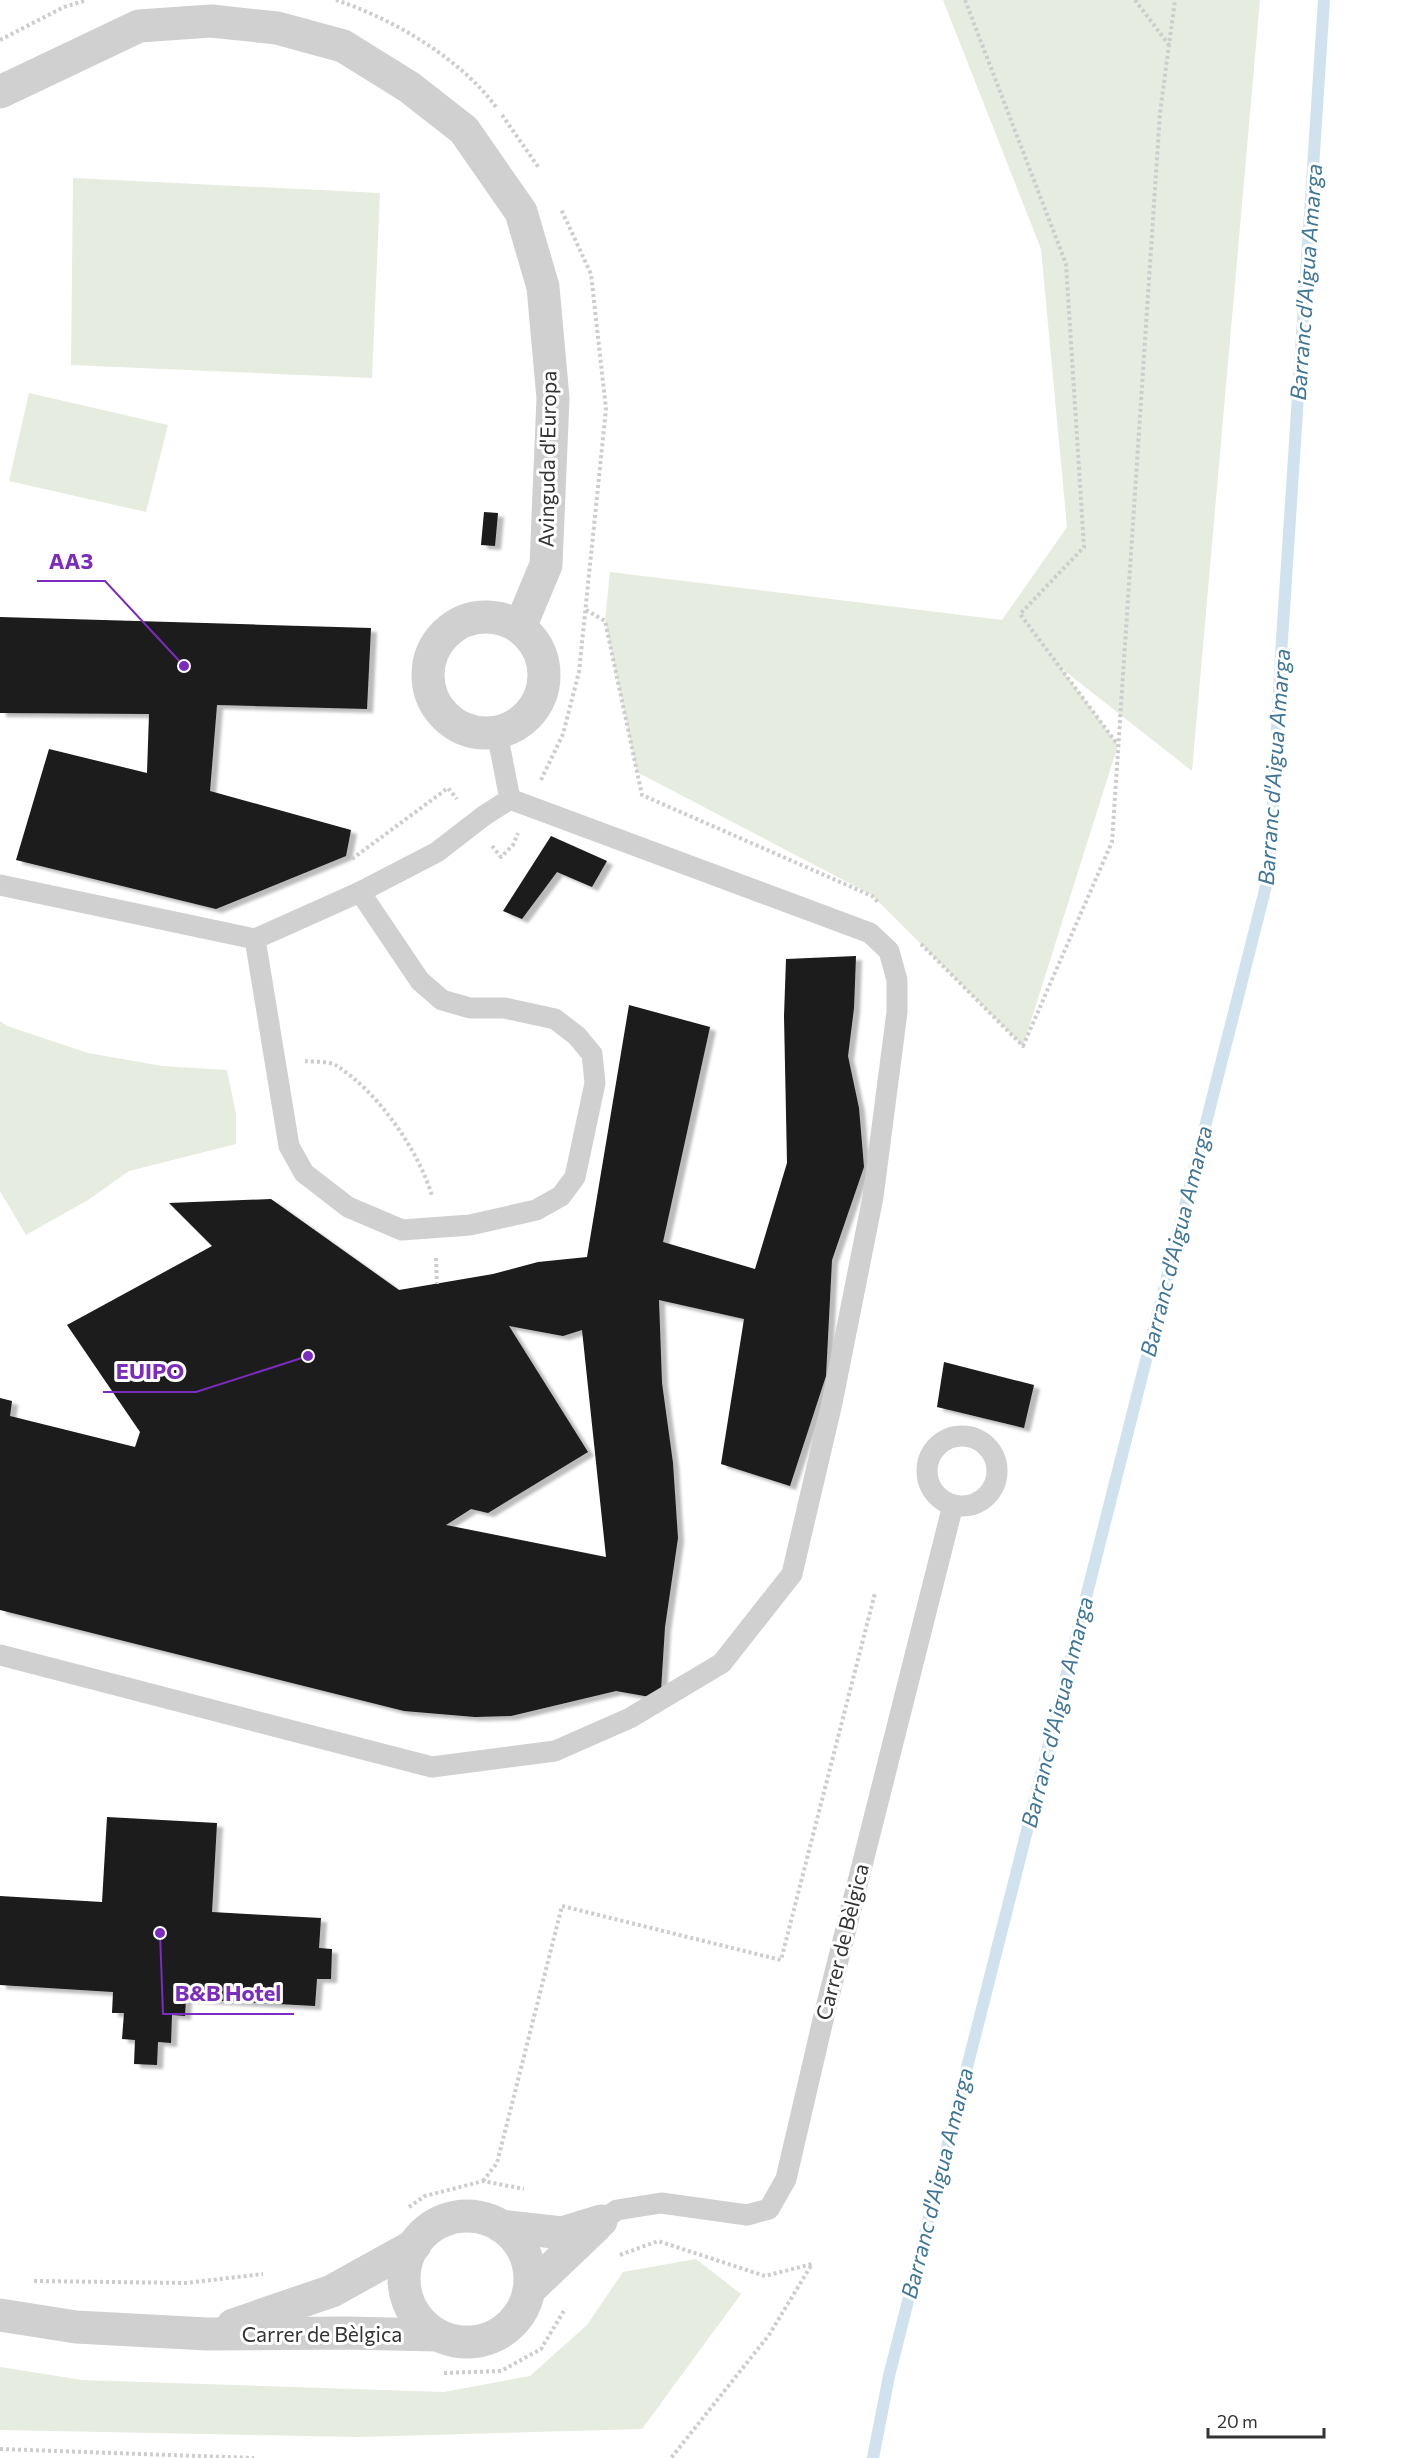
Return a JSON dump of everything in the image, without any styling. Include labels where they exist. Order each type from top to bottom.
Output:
[{"type":"street","name":"Avinguda d'Europa","points":[[0,92],[139,26],[211,21],[277,28],[344,46],[409,87],[464,130],[520,213],[543,287],[553,398],[546,565],[520,627]]},
{"type":"street","points":[[489,616],[520,627],[537,648],[544,674],[538,701],[522,722],[497,733],[464,730],[438,710],[427,679],[434,647],[457,624],[489,616]]},
{"type":"street","points":[[464,2216],[484,2218],[501,2226],[515,2239],[525,2254],[530,2272],[530,2289],[524,2308],[512,2325],[495,2337],[475,2342],[456,2342],[437,2335],[421,2322],[409,2304],[404,2284],[406,2264],[415,2245],[428,2230],[445,2220],[464,2216]]},
{"type":"street","name":"Carrer de Bèlgica","points":[[501,2226],[562,2233],[602,2221]]},
{"type":"street","name":"Carrer de Bèlgica","points":[[530,2289],[602,2221]]},
{"type":"street","name":"Carrer de Bèlgica","points":[[207,2334],[332,2291],[415,2245]]},
{"type":"street","name":"Carrer de Bèlgica","points":[[0,2315],[76,2327],[207,2334],[437,2335]]},
{"type":"lane","points":[[497,733],[520,803]]},
{"type":"lane","points":[[0,885],[255,939],[360,892],[437,852],[475,824],[520,803],[870,933],[889,951],[897,980],[897,1012],[873,1197],[832,1403],[792,1574],[722,1664],[630,1718],[555,1751],[432,1767],[0,1654]]},
{"type":"lane","points":[[255,939],[289,1146],[304,1173],[348,1207],[402,1230],[470,1225],[536,1210],[561,1196],[575,1177],[595,1083],[592,1054],[577,1036],[555,1019],[504,1008],[470,1008],[442,1000],[420,981],[360,892]]},
{"type":"lane","name":"Carrer de Bèlgica","points":[[602,2221],[617,2210],[661,2203],[747,2214],[769,2209],[786,2180],[823,2020],[954,1505]]},
{"type":"path","points":[[0,40],[64,7],[87,0]]},
{"type":"path","points":[[336,0],[357,7],[432,47],[482,88],[531,155],[542,174]]},
{"type":"path","points":[[965,0],[1066,264],[1084,547],[1020,614],[1118,745]]},
{"type":"path","points":[[1135,0],[1169,45]]},
{"type":"path","points":[[914,938],[1023,1046],[1112,842],[1160,113],[1175,0]]},
{"type":"path","points":[[347,863],[448,788],[501,857],[513,845],[520,803],[563,734],[579,672],[606,409],[591,274],[557,202]]},
{"type":"path","points":[[586,610],[605,621],[642,795],[872,896],[880,904]]},
{"type":"path","points":[[273,1058],[335,1065],[369,1094],[401,1132],[427,1179],[434,1202],[437,1284]]},
{"type":"path","points":[[483,2181],[497,2163],[562,1906],[781,1960],[875,1593]]},
{"type":"path","points":[[408,2208],[425,2196],[483,2181],[535,2192]]},
{"type":"path","points":[[658,2241],[765,2276],[812,2264],[769,2335],[671,2458]]},
{"type":"path","points":[[22,2281],[186,2283],[266,2273]]},
{"type":"path","points":[[0,2449],[254,2458]]},
{"type":"shaded area","points":[[943,0],[1260,0],[1192,771],[1061,668],[1118,745],[1023,1046],[872,895],[637,772],[605,621],[610,572],[1002,620],[1067,527],[1041,249]]},
{"type":"shaded area","points":[[73,178],[380,193],[372,378],[71,365]]},
{"type":"shaded area","points":[[29,393],[168,425],[146,512],[9,481]]},
{"type":"shaded area","points":[[0,1021],[7,1026],[88,1053],[162,1066],[227,1070],[236,1114],[236,1144],[129,1171],[88,1200],[26,1235],[0,1191]]},
{"type":"shaded area","points":[[696,2259],[741,2294],[642,2429],[359,2437],[0,2430],[0,2367],[82,2380],[444,2392],[530,2376],[587,2325],[623,2272]]},
{"type":"building","points":[[484,512],[498,513],[495,546],[481,545]]},
{"type":"building","points":[[0,617],[371,628],[367,709],[217,705],[210,791],[351,830],[346,856],[216,909],[16,860],[49,749],[147,773],[149,714],[0,713]]},
{"type":"building","points":[[551,836],[607,861],[592,887],[557,872],[522,919],[503,911]]},
{"type":"building","points":[[856,956],[854,1008],[848,1056],[859,1108],[864,1167],[832,1260],[826,1376],[790,1486],[721,1464],[744,1319],[659,1300],[662,1383],[673,1463],[678,1538],[665,1627],[661,1690],[650,1697],[616,1691],[511,1716],[475,1717],[404,1711],[0,1610],[0,1398],[12,1401],[10,1416],[135,1447],[140,1432],[67,1325],[212,1246],[169,1203],[271,1199],[399,1290],[493,1274],[538,1262],[587,1257],[629,1005],[710,1027],[663,1242],[755,1269],[787,1163],[784,1016],[786,959]],"holes":[[[509,1326],[563,1336],[582,1330],[606,1557],[446,1525],[471,1509],[488,1513],[588,1452]]]},
{"type":"building","points":[[944,1362],[1034,1385],[1024,1428],[937,1407]]},
{"type":"building","points":[[107,1817],[217,1823],[212,1912],[321,1918],[319,1948],[332,1949],[331,1979],[317,1979],[315,2006],[186,1999],[185,2016],[172,2015],[171,2043],[158,2042],[157,2065],[134,2064],[135,2040],[122,2039],[124,2013],[112,2013],[113,1992],[0,1985],[0,1896],[102,1902]]},
{"type":"waterway","name":"Barranc d'Aigua Amarga","points":[[873,2458],[889,2376],[1269,874],[1324,0]]},
{"type":"place","name":"AA3","points":[[184,666]]},
{"type":"place","name":"EUIPO","points":[[308,1356]]},
{"type":"place","name":"B&B Hotel","points":[[160,1933]]}]
